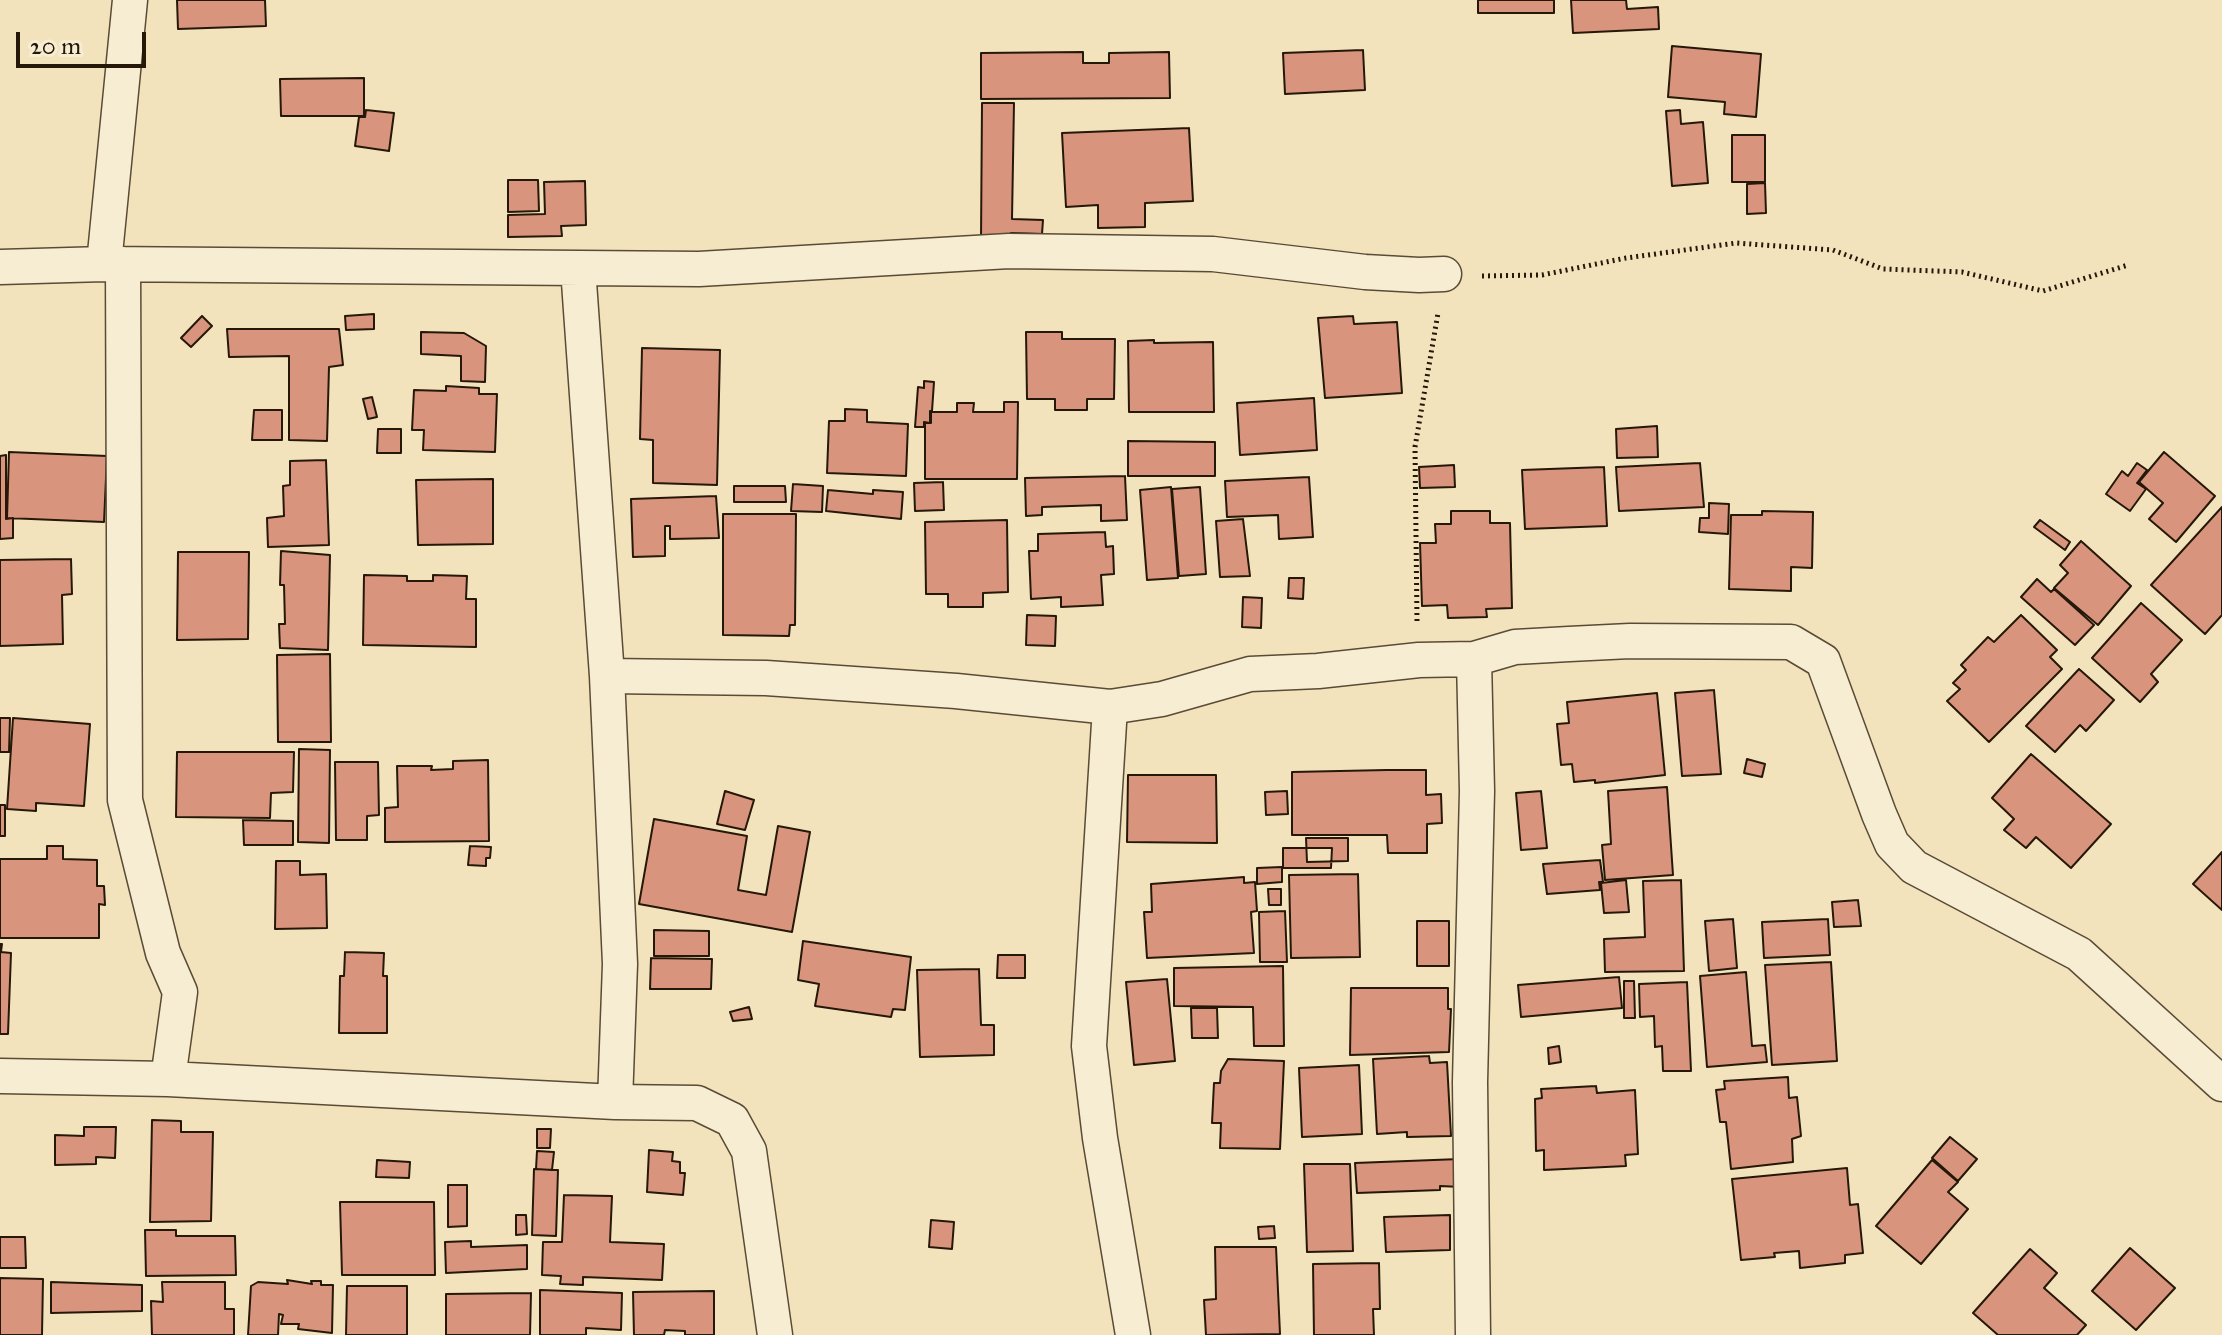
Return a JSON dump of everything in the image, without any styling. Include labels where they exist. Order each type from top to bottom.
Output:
[{"type":"street","points":[[130,0],[114,264],[125,800],[163,953],[180,992],[168,1079]]},
{"type":"street","points":[[0,267],[114,264],[699,269],[1009,251],[1213,254],[1365,272],[1444,274]]},
{"type":"street","points":[[578,268],[607,676],[620,964],[615,1102]]},
{"type":"street","points":[[607,676],[766,678],[956,691],[1110,707],[1162,699],[1250,674],[1318,671],[1419,660],[1474,659],[1515,647],[1630,641],[1791,642],[1823,661],[1892,844],[1914,867],[2079,954],[2222,1084]]},
{"type":"street","points":[[1473,1335],[1470,1082],[1477,791],[1474,659]]},
{"type":"street","points":[[1110,707],[1089,1046],[1100,1138],[1133,1335]]},
{"type":"street","points":[[0,1076],[168,1079],[615,1102],[697,1103],[732,1120],[749,1151],[775,1335]]},
{"type":"path","points":[[1419,660],[1415,447],[1444,274],[1542,275],[1626,258],[1736,243],[1833,250],[1883,269],[1962,272],[2043,291],[2128,265]]},
{"type":"building","points":[[177,0],[265,0],[266,26],[178,29]]},
{"type":"building","points":[[1478,0],[1554,0],[1554,13],[1478,13]]},
{"type":"building","points":[[1571,0],[1626,0],[1627,9],[1658,7],[1659,29],[1573,33]]},
{"type":"building","points":[[1672,46],[1761,54],[1756,117],[1724,114],[1725,102],[1668,97]]},
{"type":"building","points":[[1363,50],[1365,90],[1285,94],[1283,53]]},
{"type":"building","points":[[1083,52],[1083,63],[1109,63],[1109,53],[1169,52],[1170,98],[981,99],[981,53]]},
{"type":"building","points":[[364,78],[364,116],[281,116],[280,79]]},
{"type":"building","points":[[982,103],[1014,103],[1012,219],[1043,220],[1042,234],[1011,233],[1011,240],[981,240]]},
{"type":"building","points":[[366,110],[394,113],[389,151],[355,146],[359,117],[365,117]]},
{"type":"building","points":[[1680,110],[1681,124],[1703,122],[1708,183],[1672,186],[1666,111]]},
{"type":"building","points":[[1189,128],[1193,201],[1145,203],[1145,227],[1098,228],[1098,205],[1066,207],[1062,133]]},
{"type":"building","points":[[1732,135],[1765,135],[1765,182],[1732,182]]},
{"type":"building","points":[[508,180],[538,180],[539,211],[508,212]]},
{"type":"building","points":[[585,181],[586,225],[561,226],[562,236],[508,237],[508,215],[545,214],[544,182]]},
{"type":"building","points":[[1765,183],[1766,213],[1747,214],[1747,184]]},
{"type":"building","points":[[374,314],[374,329],[346,330],[345,316]]},
{"type":"building","points":[[202,316],[212,326],[191,347],[181,338]]},
{"type":"building","points":[[1353,316],[1354,324],[1397,322],[1402,393],[1325,398],[1318,318]]},
{"type":"building","points":[[227,329],[339,329],[343,365],[329,367],[327,441],[289,440],[289,356],[229,357]]},
{"type":"building","points":[[421,332],[464,333],[486,346],[485,382],[461,381],[461,356],[421,354]]},
{"type":"building","points":[[1026,332],[1062,332],[1062,339],[1115,339],[1114,399],[1087,399],[1087,410],[1055,410],[1055,399],[1027,399]]},
{"type":"building","points":[[1154,340],[1154,343],[1213,342],[1214,412],[1129,412],[1128,341]]},
{"type":"building","points":[[642,348],[720,350],[717,485],[653,483],[653,440],[640,439]]},
{"type":"building","points":[[924,381],[934,382],[930,423],[924,422],[924,427],[915,427],[918,387],[924,388]]},
{"type":"building","points":[[446,386],[479,388],[479,394],[497,394],[495,452],[423,450],[424,430],[412,430],[414,390],[446,391]]},
{"type":"building","points":[[372,397],[377,417],[368,419],[363,399]]},
{"type":"building","points":[[1314,398],[1317,450],[1240,455],[1237,403]]},
{"type":"building","points":[[1004,402],[1018,402],[1017,479],[925,479],[925,423],[931,423],[931,412],[957,412],[957,403],[974,403],[973,412],[1004,412]]},
{"type":"building","points":[[845,409],[867,410],[867,422],[908,424],[906,476],[827,473],[829,421],[845,421]]},
{"type":"building","points":[[254,410],[282,410],[282,440],[252,440]]},
{"type":"building","points":[[1657,426],[1658,457],[1617,458],[1616,429]]},
{"type":"building","points":[[378,429],[401,429],[401,453],[377,453]]},
{"type":"building","points":[[1128,441],[1215,442],[1215,476],[1128,476]]},
{"type":"building","points":[[9,452],[107,456],[104,522],[7,518]]},
{"type":"building","points":[[2164,452],[2215,496],[2176,542],[2149,519],[2163,503],[2139,482]]},
{"type":"building","points":[[6,455],[6,519],[13,518],[13,538],[0,539],[0,456]]},
{"type":"building","points":[[326,460],[329,545],[268,547],[267,518],[284,516],[283,486],[290,485],[290,461]]},
{"type":"building","points":[[1700,463],[1704,507],[1619,511],[1616,467]]},
{"type":"building","points":[[2137,463],[2147,470],[2137,483],[2146,489],[2130,511],[2106,494],[2122,471],[2128,476]]},
{"type":"building","points":[[1454,465],[1455,487],[1420,488],[1419,467]]},
{"type":"building","points":[[1604,467],[1607,526],[1525,529],[1522,470]]},
{"type":"building","points":[[1125,476],[1127,520],[1101,521],[1101,505],[1042,507],[1042,515],[1026,516],[1025,478]]},
{"type":"building","points":[[1309,477],[1313,537],[1279,539],[1278,515],[1227,517],[1225,481]]},
{"type":"building","points":[[493,479],[493,544],[418,545],[416,480]]},
{"type":"building","points":[[943,482],[944,510],[915,511],[914,483]]},
{"type":"building","points":[[793,484],[823,486],[822,512],[791,511]]},
{"type":"building","points":[[734,486],[785,486],[786,502],[734,502]]},
{"type":"building","points":[[1171,487],[1178,578],[1147,580],[1140,490]]},
{"type":"building","points":[[1200,487],[1206,574],[1179,576],[1172,489]]},
{"type":"building","points":[[828,490],[873,494],[873,490],[903,492],[901,519],[826,511]]},
{"type":"building","points":[[716,496],[719,538],[670,539],[670,526],[665,526],[665,556],[633,557],[631,499]]},
{"type":"building","points":[[1709,503],[1729,504],[1728,534],[1699,532],[1700,518],[1709,518]]},
{"type":"building","points":[[2222,507],[2222,615],[2205,634],[2151,585]]},
{"type":"building","points":[[1451,511],[1490,511],[1490,523],[1510,523],[1512,608],[1486,609],[1487,617],[1448,618],[1447,605],[1422,606],[1420,543],[1436,543],[1435,524],[1451,524]]},
{"type":"building","points":[[1762,511],[1813,512],[1812,568],[1791,567],[1791,591],[1729,589],[1731,515],[1762,515]]},
{"type":"building","points":[[723,514],[796,514],[795,625],[790,625],[789,636],[723,635]]},
{"type":"building","points":[[1243,519],[1250,576],[1220,577],[1216,521]]},
{"type":"building","points":[[1007,520],[1008,592],[983,593],[983,607],[948,607],[948,594],[926,594],[925,522]]},
{"type":"building","points":[[2040,520],[2070,542],[2065,550],[2034,527]]},
{"type":"building","points":[[1105,532],[1106,547],[1113,546],[1114,574],[1101,575],[1103,605],[1061,607],[1061,597],[1031,599],[1029,551],[1038,551],[1038,534]]},
{"type":"building","points":[[2081,541],[2131,586],[2098,625],[2054,588],[2068,573],[2060,565]]},
{"type":"building","points":[[281,551],[330,555],[328,650],[280,648],[279,624],[285,624],[284,585],[280,585]]},
{"type":"building","points":[[178,552],[249,552],[248,639],[177,640]]},
{"type":"building","points":[[71,559],[72,594],[62,595],[63,644],[0,646],[0,560]]},
{"type":"building","points":[[364,575],[407,576],[407,581],[433,581],[433,575],[467,576],[466,599],[476,599],[476,647],[363,645]]},
{"type":"building","points":[[1289,578],[1304,578],[1303,599],[1288,598]]},
{"type":"building","points":[[2037,579],[2051,592],[2054,589],[2094,625],[2075,645],[2021,597]]},
{"type":"building","points":[[1243,597],[1262,598],[1261,628],[1242,627]]},
{"type":"building","points":[[2141,603],[2182,640],[2151,674],[2158,682],[2140,702],[2092,658]]},
{"type":"building","points":[[1027,615],[1056,616],[1055,646],[1026,645]]},
{"type":"building","points":[[2021,615],[2057,650],[2050,657],[2062,669],[1989,742],[1947,701],[1960,689],[1953,683],[1966,670],[1961,665],[1988,637],[1994,642]]},
{"type":"building","points":[[330,654],[331,742],[278,742],[277,655]]},
{"type":"building","points":[[2079,669],[2114,700],[2086,731],[2080,725],[2055,752],[2026,726]]},
{"type":"building","points":[[1714,690],[1721,774],[1682,776],[1675,693]]},
{"type":"building","points":[[1657,693],[1665,775],[1595,783],[1595,780],[1574,782],[1572,764],[1561,765],[1557,724],[1569,723],[1567,702]]},
{"type":"building","points":[[0,718],[10,718],[9,752],[0,752]]},
{"type":"building","points":[[13,718],[90,724],[84,806],[36,803],[36,811],[7,809]]},
{"type":"building","points":[[299,749],[330,750],[329,843],[298,842]]},
{"type":"building","points":[[177,752],[294,752],[293,792],[271,793],[270,818],[176,817]]},
{"type":"building","points":[[2031,754],[2111,824],[2071,868],[2036,837],[2026,848],[2004,830],[2014,819],[1992,798]]},
{"type":"building","points":[[1747,759],[1765,764],[1762,777],[1744,773]]},
{"type":"building","points":[[488,760],[489,841],[385,842],[385,808],[398,807],[397,766],[453,769],[453,761]]},
{"type":"building","points":[[335,762],[378,762],[379,815],[367,816],[367,840],[336,840]]},
{"type":"building","points":[[1426,770],[1426,795],[1441,794],[1442,823],[1427,824],[1427,853],[1388,853],[1387,835],[1292,835],[1292,772]]},
{"type":"building","points":[[1128,775],[1216,775],[1217,843],[1127,842]]},
{"type":"building","points":[[1667,787],[1673,875],[1605,880],[1602,845],[1611,844],[1608,791]]},
{"type":"building","points":[[725,791],[754,800],[745,830],[717,824]]},
{"type":"building","points":[[1287,791],[1288,814],[1266,815],[1265,792]]},
{"type":"building","points":[[1541,791],[1547,848],[1521,850],[1516,793]]},
{"type":"building","points":[[0,805],[5,805],[5,836],[0,836]]},
{"type":"building","points":[[654,819],[747,836],[738,890],[766,895],[778,826],[810,832],[792,932],[639,904]]},
{"type":"building","points":[[243,820],[293,821],[293,845],[244,845]]},
{"type":"building","points":[[1306,838],[1348,838],[1348,861],[1307,862]]},
{"type":"building","points":[[47,846],[63,846],[63,859],[97,860],[97,886],[104,886],[105,905],[99,904],[99,938],[0,938],[0,859],[47,859]]},
{"type":"building","points":[[470,846],[491,847],[486,866],[468,865]]},
{"type":"building","points":[[1283,848],[1332,848],[1331,868],[1283,868]]},
{"type":"building","points":[[2222,852],[2222,910],[2193,884]]},
{"type":"building","points":[[1600,860],[1603,882],[1599,882],[1600,890],[1547,894],[1543,864]]},
{"type":"building","points":[[276,861],[300,861],[300,875],[326,874],[327,928],[275,929]]},
{"type":"building","points":[[1282,867],[1282,882],[1257,884],[1257,868]]},
{"type":"building","points":[[1358,874],[1360,957],[1291,958],[1289,875]]},
{"type":"building","points":[[1244,877],[1244,883],[1255,882],[1257,911],[1251,912],[1254,953],[1147,958],[1144,912],[1152,912],[1151,884]]},
{"type":"building","points":[[1626,880],[1629,912],[1604,913],[1601,883]]},
{"type":"building","points":[[1681,880],[1684,971],[1605,972],[1604,939],[1645,937],[1643,881]]},
{"type":"building","points":[[1268,889],[1281,889],[1281,905],[1269,905]]},
{"type":"building","points":[[1858,900],[1861,926],[1834,927],[1832,902]]},
{"type":"building","points":[[1285,911],[1287,962],[1260,962],[1259,912]]},
{"type":"building","points":[[1733,919],[1737,968],[1709,971],[1705,921]]},
{"type":"building","points":[[1828,919],[1830,955],[1764,958],[1762,922]]},
{"type":"building","points":[[1417,921],[1449,921],[1449,966],[1417,966]]},
{"type":"building","points":[[654,930],[709,931],[709,956],[654,956]]},
{"type":"building","points":[[803,941],[911,957],[905,1010],[893,1009],[891,1017],[815,1006],[819,984],[798,980]]},
{"type":"building","points":[[0,944],[1,952],[11,953],[8,1034],[0,1034]]},
{"type":"building","points":[[345,952],[384,953],[387,1033],[339,1033],[340,976],[344,976]]},
{"type":"building","points":[[998,955],[1025,955],[1025,978],[997,978]]},
{"type":"building","points":[[651,958],[712,959],[711,989],[650,989]]},
{"type":"building","points":[[1831,962],[1837,1061],[1772,1065],[1765,965]]},
{"type":"building","points":[[1283,966],[1284,1046],[1254,1046],[1253,1007],[1174,1006],[1174,968]]},
{"type":"building","points":[[979,969],[981,1025],[994,1025],[994,1055],[920,1057],[917,970]]},
{"type":"building","points":[[1746,972],[1752,1046],[1765,1045],[1767,1062],[1707,1067],[1700,976]]},
{"type":"building","points":[[1619,977],[1622,1008],[1521,1017],[1518,985]]},
{"type":"building","points":[[1167,979],[1175,1061],[1134,1065],[1126,982]]},
{"type":"building","points":[[1624,981],[1634,981],[1635,1018],[1624,1018]]},
{"type":"building","points":[[1687,982],[1691,1071],[1663,1071],[1662,1046],[1655,1047],[1654,1016],[1640,1017],[1639,984]]},
{"type":"building","points":[[1351,988],[1448,988],[1448,1009],[1451,1009],[1449,1052],[1350,1055]]},
{"type":"building","points":[[749,1007],[752,1019],[733,1021],[730,1012]]},
{"type":"building","points":[[1191,1008],[1217,1008],[1218,1038],[1192,1038]]},
{"type":"building","points":[[1559,1046],[1561,1062],[1549,1064],[1548,1048]]},
{"type":"building","points":[[1429,1056],[1430,1063],[1447,1062],[1451,1136],[1407,1137],[1407,1132],[1377,1134],[1373,1059]]},
{"type":"building","points":[[1228,1059],[1284,1061],[1280,1149],[1220,1148],[1221,1123],[1212,1123],[1214,1083],[1220,1083],[1221,1071]]},
{"type":"building","points":[[1359,1065],[1362,1134],[1302,1137],[1299,1068]]},
{"type":"building","points":[[1788,1077],[1789,1098],[1797,1097],[1801,1136],[1792,1139],[1793,1162],[1731,1169],[1726,1122],[1720,1122],[1716,1090],[1725,1089],[1724,1081]]},
{"type":"building","points":[[1596,1086],[1597,1093],[1635,1090],[1638,1154],[1625,1155],[1626,1166],[1544,1170],[1544,1150],[1536,1151],[1535,1099],[1542,1098],[1541,1089]]},
{"type":"building","points":[[152,1120],[181,1121],[181,1132],[213,1132],[211,1221],[150,1222]]},
{"type":"building","points":[[84,1127],[116,1127],[115,1158],[96,1157],[96,1164],[55,1165],[55,1135],[84,1136]]},
{"type":"building","points":[[537,1129],[551,1129],[550,1148],[537,1148]]},
{"type":"building","points":[[1950,1137],[1977,1159],[1958,1181],[1932,1158]]},
{"type":"building","points":[[649,1150],[673,1152],[672,1161],[680,1162],[680,1173],[685,1173],[683,1195],[647,1192]]},
{"type":"building","points":[[537,1151],[554,1152],[552,1170],[536,1169]]},
{"type":"building","points":[[1460,1159],[1461,1187],[1357,1193],[1355,1163]]},
{"type":"building","points":[[377,1160],[410,1162],[409,1178],[376,1177]]},
{"type":"building","points":[[1932,1160],[1958,1182],[1948,1192],[1968,1209],[1921,1264],[1876,1226]]},
{"type":"building","points":[[1304,1164],[1350,1164],[1353,1251],[1307,1252]]},
{"type":"building","points":[[1847,1168],[1850,1205],[1858,1204],[1863,1253],[1845,1255],[1845,1263],[1800,1268],[1799,1251],[1741,1260],[1732,1179]]},
{"type":"building","points":[[534,1169],[558,1170],[556,1236],[532,1235]]},
{"type":"building","points":[[448,1185],[467,1185],[467,1226],[448,1227]]},
{"type":"building","points":[[564,1195],[612,1196],[610,1242],[664,1244],[662,1280],[583,1277],[583,1285],[560,1284],[561,1276],[542,1275],[543,1242],[562,1242]]},
{"type":"building","points":[[340,1202],[434,1202],[435,1275],[342,1275]]},
{"type":"building","points":[[516,1215],[526,1215],[527,1234],[516,1235]]},
{"type":"building","points":[[1450,1215],[1450,1250],[1386,1252],[1384,1217]]},
{"type":"building","points":[[931,1220],[954,1222],[952,1249],[929,1247]]},
{"type":"building","points":[[1274,1226],[1275,1238],[1259,1239],[1258,1227]]},
{"type":"building","points":[[145,1230],[176,1230],[176,1236],[235,1236],[236,1275],[146,1276]]},
{"type":"building","points":[[0,1237],[25,1237],[26,1268],[0,1268]]},
{"type":"building","points":[[471,1241],[471,1247],[527,1245],[527,1269],[446,1273],[445,1242]]},
{"type":"building","points":[[1215,1247],[1276,1247],[1280,1334],[1206,1335],[1204,1300],[1216,1299]]},
{"type":"building","points":[[2130,1248],[2175,1288],[2136,1330],[2092,1291]]},
{"type":"building","points":[[2030,1249],[2057,1273],[2044,1288],[2086,1325],[2077,1335],[1998,1335],[1973,1313]]},
{"type":"building","points":[[1379,1263],[1380,1309],[1373,1309],[1374,1335],[1314,1335],[1313,1264]]},
{"type":"building","points":[[0,1278],[43,1279],[42,1335],[0,1335]]},
{"type":"building","points":[[287,1280],[312,1284],[311,1281],[321,1281],[321,1285],[333,1285],[332,1333],[298,1329],[299,1324],[281,1324],[283,1315],[279,1314],[278,1335],[248,1335],[251,1286],[258,1282],[288,1284]]},
{"type":"building","points":[[51,1282],[142,1285],[142,1311],[51,1313]]},
{"type":"building","points":[[162,1282],[225,1282],[225,1309],[234,1309],[234,1335],[152,1335],[151,1301],[163,1302]]},
{"type":"building","points":[[347,1286],[407,1286],[407,1335],[346,1335]]},
{"type":"building","points":[[540,1290],[622,1293],[621,1330],[586,1328],[586,1335],[540,1335]]},
{"type":"building","points":[[714,1291],[714,1335],[685,1335],[685,1331],[665,1330],[664,1335],[634,1335],[633,1292]]},
{"type":"building","points":[[531,1293],[530,1335],[446,1335],[446,1294]]}]
